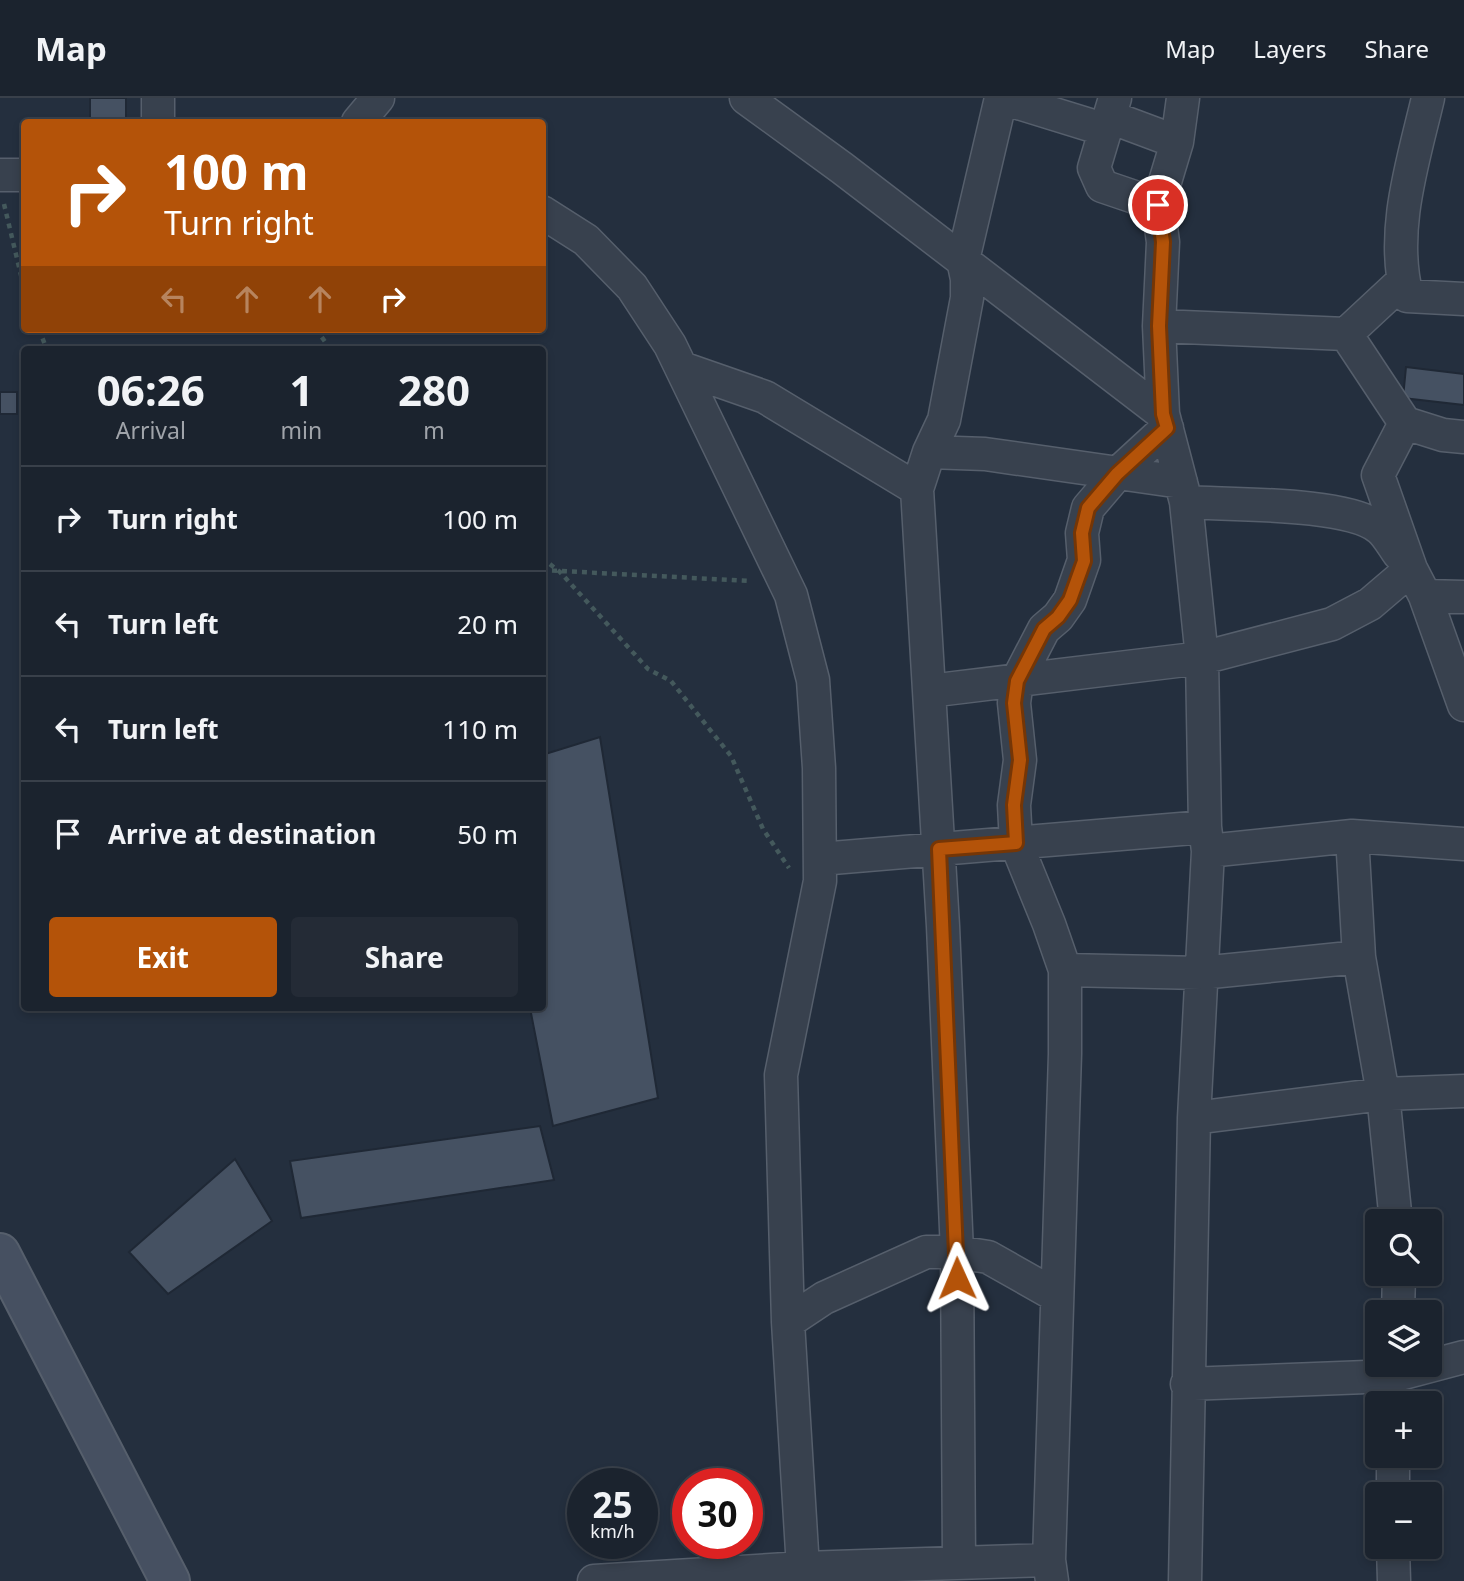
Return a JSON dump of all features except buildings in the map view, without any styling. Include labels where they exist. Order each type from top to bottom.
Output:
[{"type":"main road","points":[[0,1253],[170,1581]]},
{"type":"street","points":[[158,98],[158,119]]},
{"type":"street","points":[[360,119],[378,98]]},
{"type":"street","points":[[746,98],[842,167],[963,260],[1165,421]]},
{"type":"street","points":[[959,1563],[957,1252],[939,849],[917,489],[929,452],[944,420],[967,298],[963,260],[1002,98],[1110,115],[1177,142]]},
{"type":"street","points":[[1183,98],[1177,142],[1158,205],[1163,242],[1159,326],[1165,421],[1184,492],[1202,658],[1207,839],[1194,1118],[1185,1581]]},
{"type":"street","points":[[1428,98],[1406,195],[1400,242],[1403,281],[1407,296],[1464,299]]},
{"type":"street","points":[[1110,115],[1094,168],[1102,186],[1158,205]]},
{"type":"street","points":[[2,188],[21,177]]},
{"type":"street","points":[[546,215],[586,240],[632,287],[670,345],[791,595],[813,680],[819,768],[820,881],[781,1075],[788,1322],[808,1574]]},
{"type":"street","points":[[1159,326],[1346,334],[1403,281]]},
{"type":"street","points":[[1346,334],[1405,423],[1443,435],[1464,437]]},
{"type":"street","points":[[682,368],[765,397],[917,489]]},
{"type":"street","points":[[594,1581],[808,1574],[959,1563],[1051,1571],[1065,970],[1016,843],[1014,805],[1020,760],[1014,703],[1017,681],[1044,629],[1058,617],[1070,600],[1084,561],[1082,533],[1088,508],[1165,421]]},
{"type":"street","points":[[1405,423],[1378,475],[1464,705]]},
{"type":"street","points":[[929,452],[985,454],[1117,474],[1184,492],[1331,510],[1360,517],[1380,528],[1418,582],[1464,597]]},
{"type":"street","points":[[929,691],[1202,658],[1332,624],[1418,582]]},
{"type":"street","points":[[820,859],[1016,843],[1352,836],[1464,844]]},
{"type":"street","points":[[1352,836],[1359,957],[1383,1094],[1395,1209]]},
{"type":"street","points":[[1065,970],[1201,972],[1359,957]]},
{"type":"street","points":[[1194,1118],[1383,1094],[1464,1091]]},
{"type":"street","points":[[788,1322],[824,1298],[926,1252],[957,1252],[988,1257],[1057,1296]]},
{"type":"street","points":[[1187,1384],[1393,1381],[1464,1357]]},
{"type":"street","points":[[1394,1559],[1394,1581]]},
{"type":"path","points":[[2,188],[21,274]]},
{"type":"path","points":[[546,561],[560,572],[649,669],[671,681],[731,756],[763,829],[815,908]]},
{"type":"path","points":[[546,570],[785,583]]},
{"type":"route","points":[[957,1278],[939,849],[1016,843],[1014,805],[1020,760],[1014,703],[1017,681],[1044,629],[1058,617],[1070,600],[1084,561],[1082,533],[1088,508],[1117,474],[1167,428],[1163,414],[1159,326],[1163,242],[1158,205]]}]
